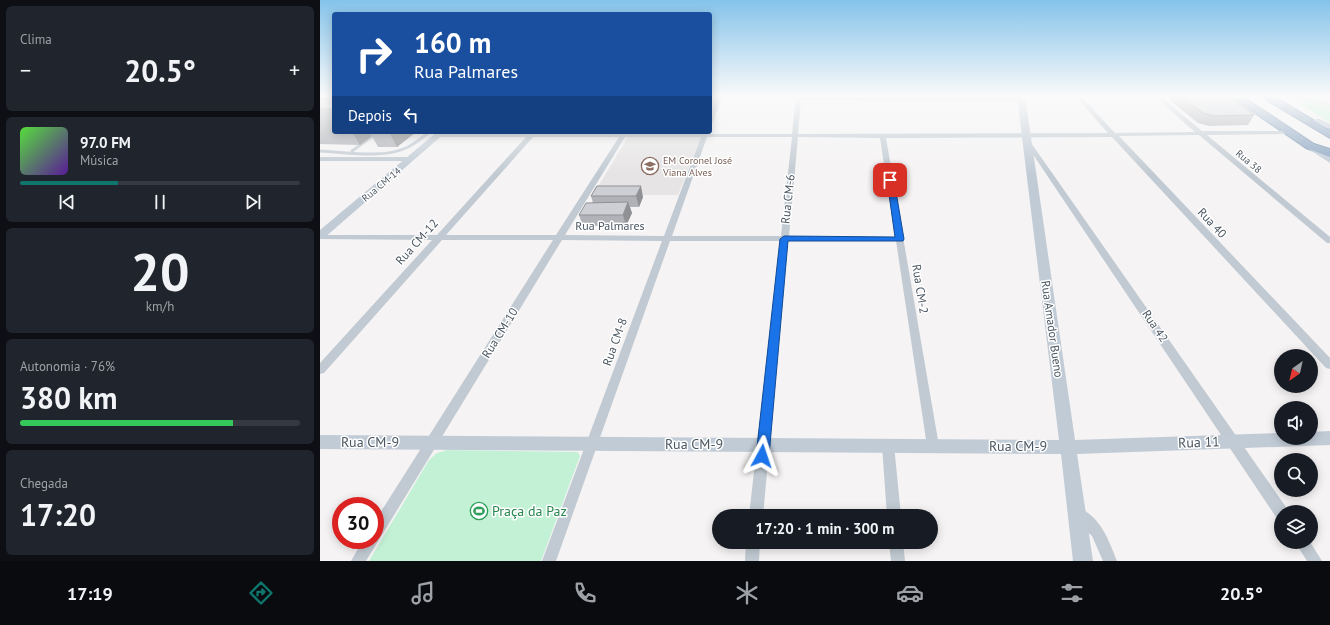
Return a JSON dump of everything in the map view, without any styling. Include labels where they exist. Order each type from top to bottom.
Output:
[{"type":"highway","points":[[1274,122],[1310,146],[1330,154]]},
{"type":"highway","points":[[1292,122],[1330,148]]},
{"type":"highway","points":[[1309,122],[1330,135]]},
{"type":"highway","points":[[1319,122],[1330,131]]},
{"type":"street","name":"Rua CM-6","points":[[757,509],[796,122]]},
{"type":"street","name":"Rua Amador Bueno","points":[[1024,122],[1083,561]]},
{"type":"street","name":"Rua 40","points":[[1101,122],[1330,365]]},
{"type":"street","name":"Rua 38","points":[[1187,122],[1330,240]]},
{"type":"street","points":[[1320,122],[1330,127]]},
{"type":"street","points":[[440,134],[706,134],[1026,138],[1112,134],[1288,132]]},
{"type":"street","name":"Rua CM-14","points":[[320,236],[440,134]]},
{"type":"street","name":"Rua CM-12","points":[[320,370],[532,134]]},
{"type":"street","name":"Rua CM-10","points":[[384,519],[624,134]]},
{"type":"street","name":"Rua CM-8","points":[[549,561],[706,134]]},
{"type":"street","name":"Rua CM-2","points":[[883,136],[933,446]]},
{"type":"street","name":"Rua 42","points":[[1026,138],[1276,505]]},
{"type":"street","points":[[1310,146],[1330,160]]},
{"type":"street","points":[[320,159],[411,159]]},
{"type":"street","name":"Rua Palmares","points":[[320,236],[900,239]]},
{"type":"street","name":"Rua 11","points":[[1068,447],[1330,438]]},
{"type":"street","name":"Rua CM-9","points":[[320,442],[1068,447]]},
{"type":"street","points":[[888,445],[893,509]]},
{"type":"street","points":[[1077,513],[1097,531],[1110,561]]},
{"type":"street","points":[[358,561],[365,549]]},
{"type":"street","points":[[752,561],[753,549]]},
{"type":"street","points":[[897,549],[898,561]]},
{"type":"street","points":[[1306,549],[1314,561]]},
{"type":"lane","points":[[352,151],[376,134]]},
{"type":"lane","points":[[320,151],[390,152],[402,150],[411,146],[426,134]]},
{"type":"shaded area","name":"EM Coronel José Viana Alves","points":[[628,137],[701,137],[678,195],[593,195]]},
{"type":"green space","name":"Praça da Paz","points":[[447,450],[578,452],[580,456],[541,561],[369,561],[376,549],[384,549],[384,536],[429,460],[437,453]]},
{"type":"building","points":[[597,186],[641,186],[636,196],[591,196]]},
{"type":"building","points":[[628,202],[623,215],[579,215],[586,203]]},
{"type":"place","name":"EM Coronel José Viana Alves","points":[[650,166]]},
{"type":"place","name":"Praça da Paz","points":[[479,511]]},
{"type":"route","points":[[762,456],[784,239],[900,239],[890,180]]}]
